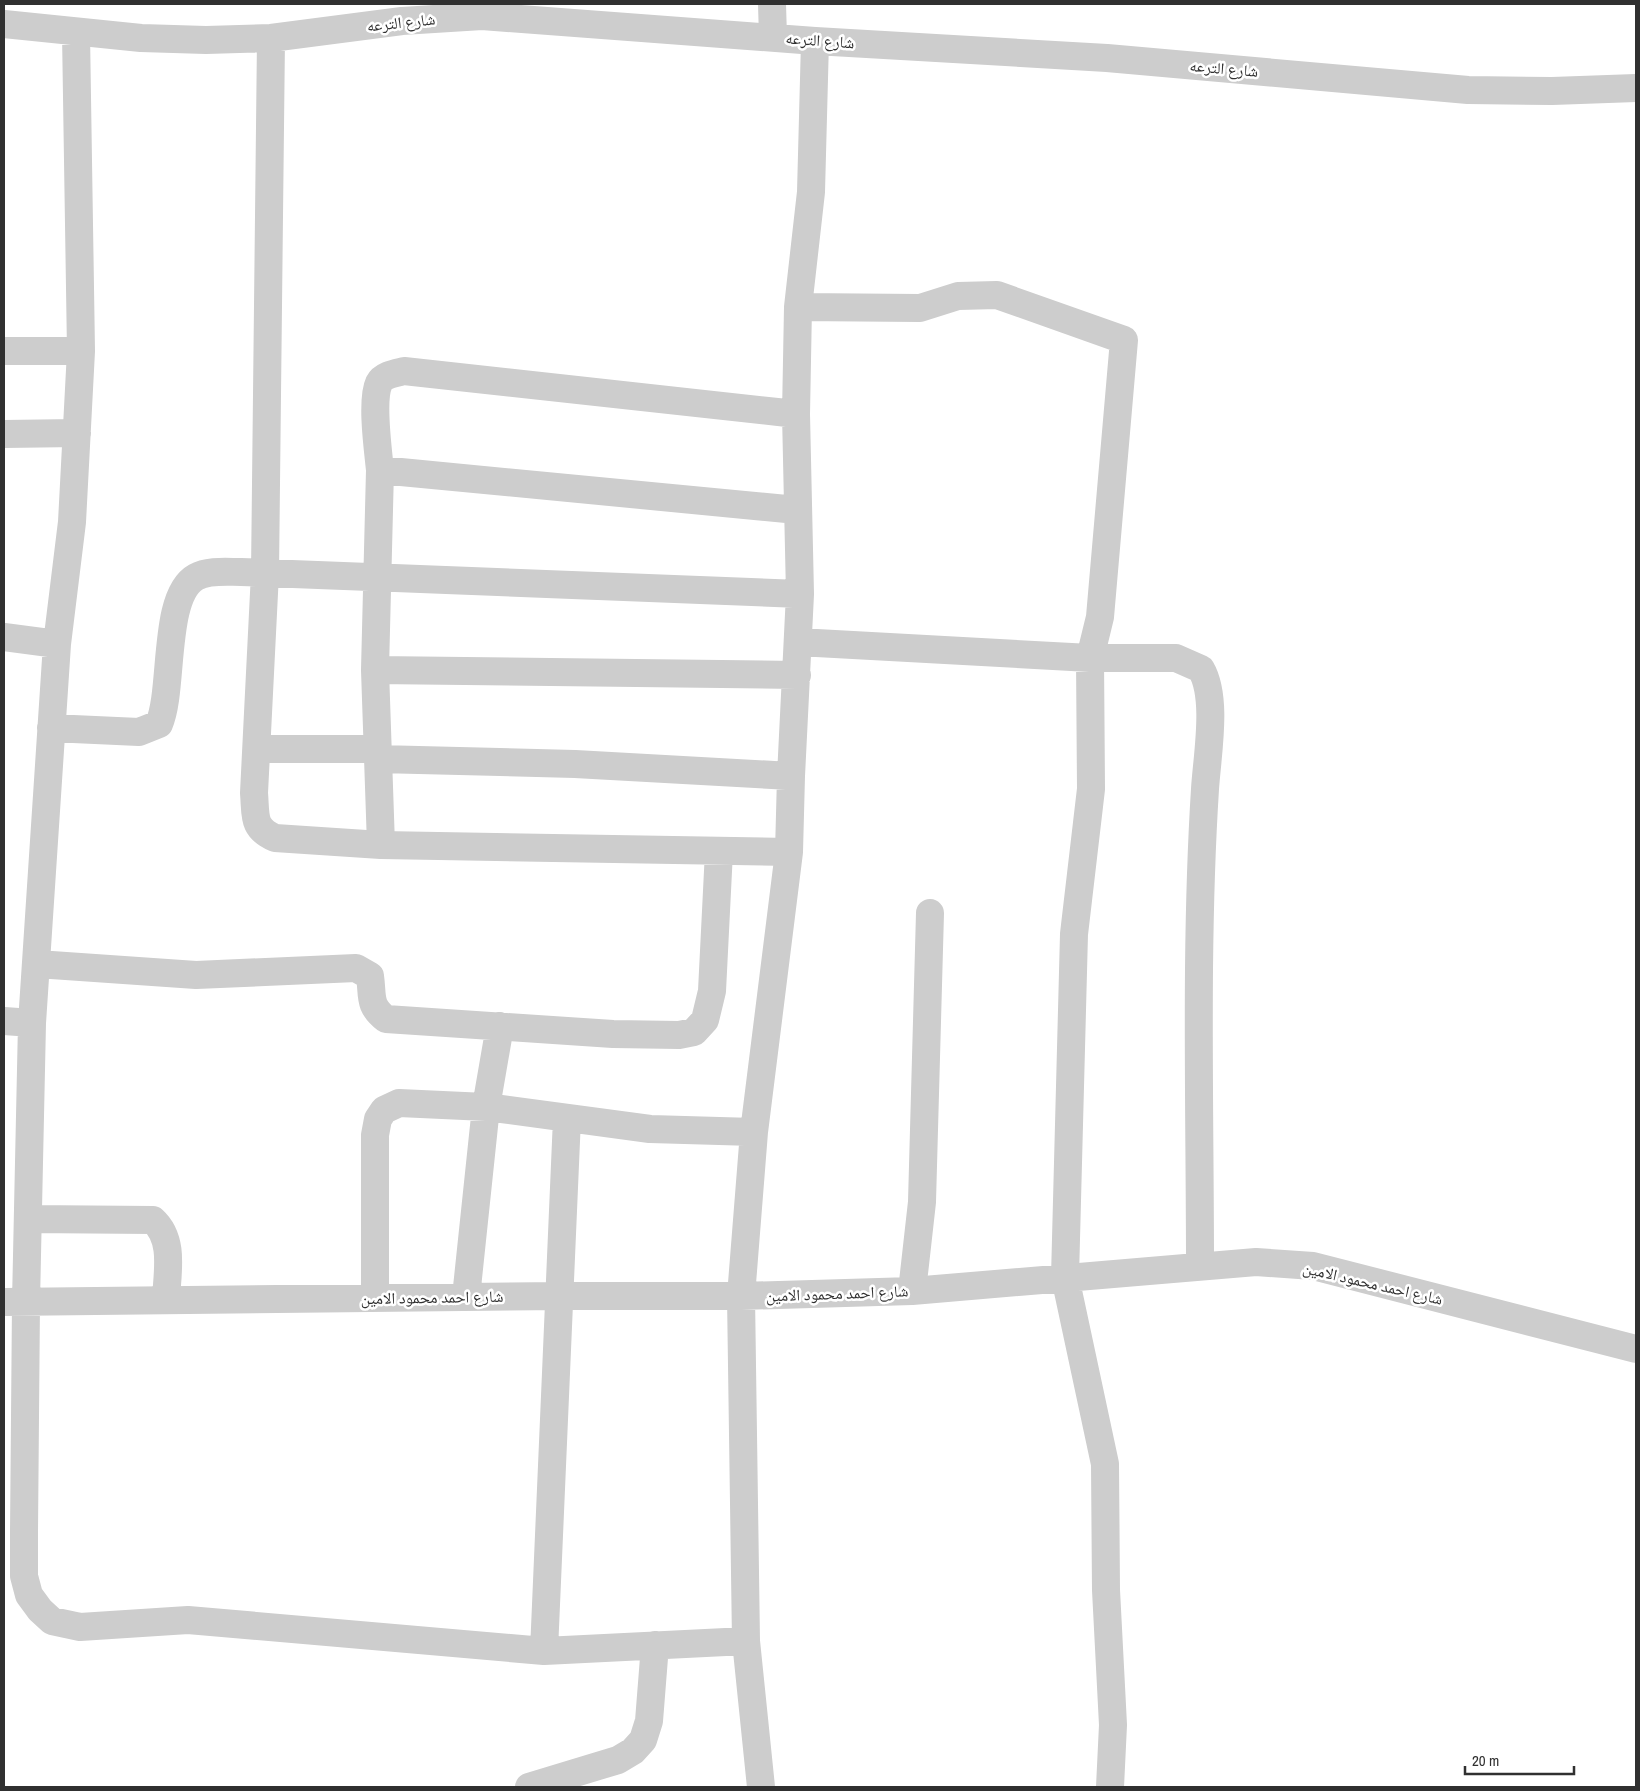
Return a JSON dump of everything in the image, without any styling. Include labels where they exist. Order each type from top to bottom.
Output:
[{"type":"street","points":[[772,4],[773,37]]},
{"type":"street","name":"شارع الترعه","points":[[4,24],[76,33],[206,40],[272,38],[402,21],[482,16],[815,41],[1107,58],[1468,90],[1552,91],[1636,88]]},
{"type":"street","points":[[76,33],[81,351],[72,522],[57,644],[32,1023],[28,1219],[15,1302],[24,1576],[29,1595],[40,1610],[52,1621],[80,1627],[188,1620],[544,1651],[746,1641]]},
{"type":"street","points":[[272,38],[265,573],[255,802],[257,825],[263,833],[275,838],[382,845],[790,852]]},
{"type":"street","points":[[761,1787],[746,1641],[741,1296],[754,1132],[790,852],[790,776],[800,594],[796,414],[798,307],[811,192],[815,41]]},
{"type":"street","points":[[798,307],[920,308],[958,296],[992,294],[1023,302],[1124,340],[1100,617],[1090,658],[1091,789],[1074,934],[1065,1277],[1105,1464],[1106,1590],[1113,1725],[1110,1787]]},
{"type":"street","points":[[4,356],[81,351]]},
{"type":"street","points":[[382,845],[375,670],[380,470],[376,408],[379,383],[384,378],[404,371],[796,414]]},
{"type":"street","points":[[4,434],[77,433]]},
{"type":"street","points":[[380,470],[797,510]]},
{"type":"street","points":[[51,728],[139,732],[159,724],[164,707],[172,628],[183,589],[195,577],[206,573],[265,573],[800,594]]},
{"type":"street","points":[[4,637],[57,644]]},
{"type":"street","points":[[798,642],[1090,658],[1176,658],[1201,669],[1207,679],[1209,716],[1200,872],[1200,1266]]},
{"type":"street","points":[[375,670],[797,675]]},
{"type":"street","points":[[258,749],[790,776]]},
{"type":"street","points":[[37,964],[196,975],[356,968],[370,976],[371,998],[376,1011],[386,1019],[613,1034],[679,1035],[694,1032],[705,1020],[712,991],[719,851]]},
{"type":"street","points":[[912,1291],[922,1202],[930,913]]},
{"type":"street","points":[[4,1021],[32,1023]]},
{"type":"street","points":[[466,1297],[486,1106],[500,1026]]},
{"type":"street","points":[[375,1298],[375,1136],[378,1119],[384,1110],[399,1103],[486,1106],[650,1129],[754,1132]]},
{"type":"street","points":[[544,1651],[562,1296],[568,1118]]},
{"type":"street","points":[[28,1219],[152,1220],[164,1232],[168,1244],[166,1300]]},
{"type":"street","name":"شارع احمد محمود الامين","points":[[15,1302],[741,1296],[912,1291],[1256,1262],[1313,1266],[1636,1349]]},
{"type":"street","points":[[529,1787],[618,1760],[633,1751],[643,1740],[650,1721],[655,1645]]}]
